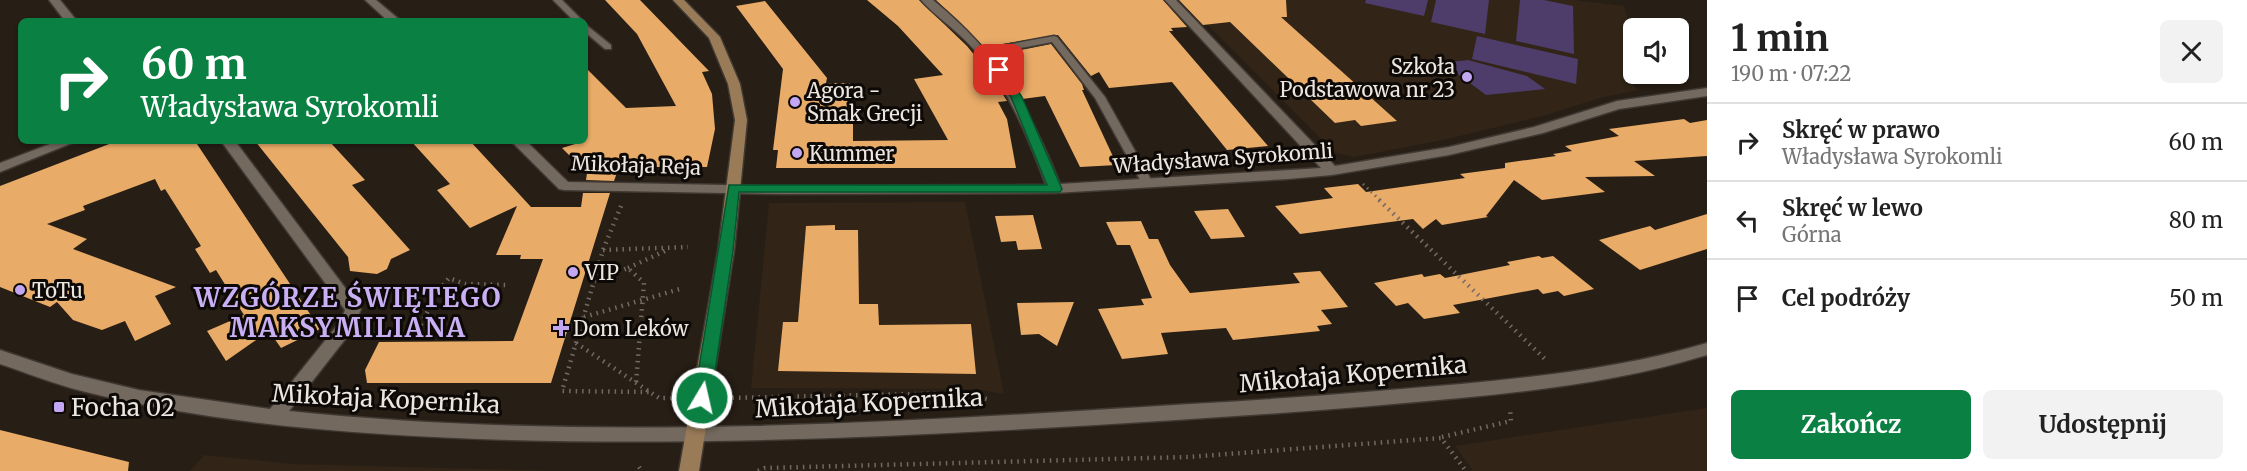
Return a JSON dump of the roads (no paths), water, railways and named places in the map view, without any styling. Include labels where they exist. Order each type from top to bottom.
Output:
[{"type":"street","points":[[54,0],[69,18]]},
{"type":"street","points":[[370,0],[391,18]]},
{"type":"street","points":[[678,0],[714,37],[735,84],[741,120],[726,251],[689,471]]},
{"type":"street","points":[[926,0],[984,52],[1017,97],[1055,189]]},
{"type":"street","points":[[1170,0],[1332,171]]},
{"type":"street","name":"Władysława Syrokomli","points":[[733,188],[1055,189],[1148,185],[1332,171],[1449,151],[1538,130],[1617,105],[1707,92]]},
{"type":"street","points":[[0,168],[62,144]]},
{"type":"street","points":[[230,144],[353,309],[348,324],[273,419]]},
{"type":"street","name":"Mikołaja Reja","points":[[521,144],[564,186],[733,188]]},
{"type":"street","name":"Mikołaja Kopernika","points":[[0,357],[80,383],[185,406],[273,419],[405,430],[696,434],[806,433],[1353,401],[1579,380],[1667,363],[1707,349]]},
{"type":"lane","points":[[557,0],[576,18]]},
{"type":"lane","points":[[588,30],[608,47]]},
{"type":"lane","points":[[984,52],[1054,39],[1100,97],[1148,185]]},
{"type":"place","name":"Szkoła Podstawowa nr 23","points":[[1467,77]]},
{"type":"place","name":"Agora - Smak Grecji","points":[[795,102]]},
{"type":"place","name":"Kummer","points":[[797,153]]},
{"type":"place","name":"VIP","points":[[573,272]]},
{"type":"place","name":"ToTu","points":[[20,290]]},
{"type":"place","name":"Dom Leków","points":[[561,328]]},
{"type":"place","name":"Focha 02","points":[[59,407]]},
{"type":"district","name":"WZGÓRZE ŚWIĘTEGO MAKSYMILIANA","points":[[348,312]]}]
